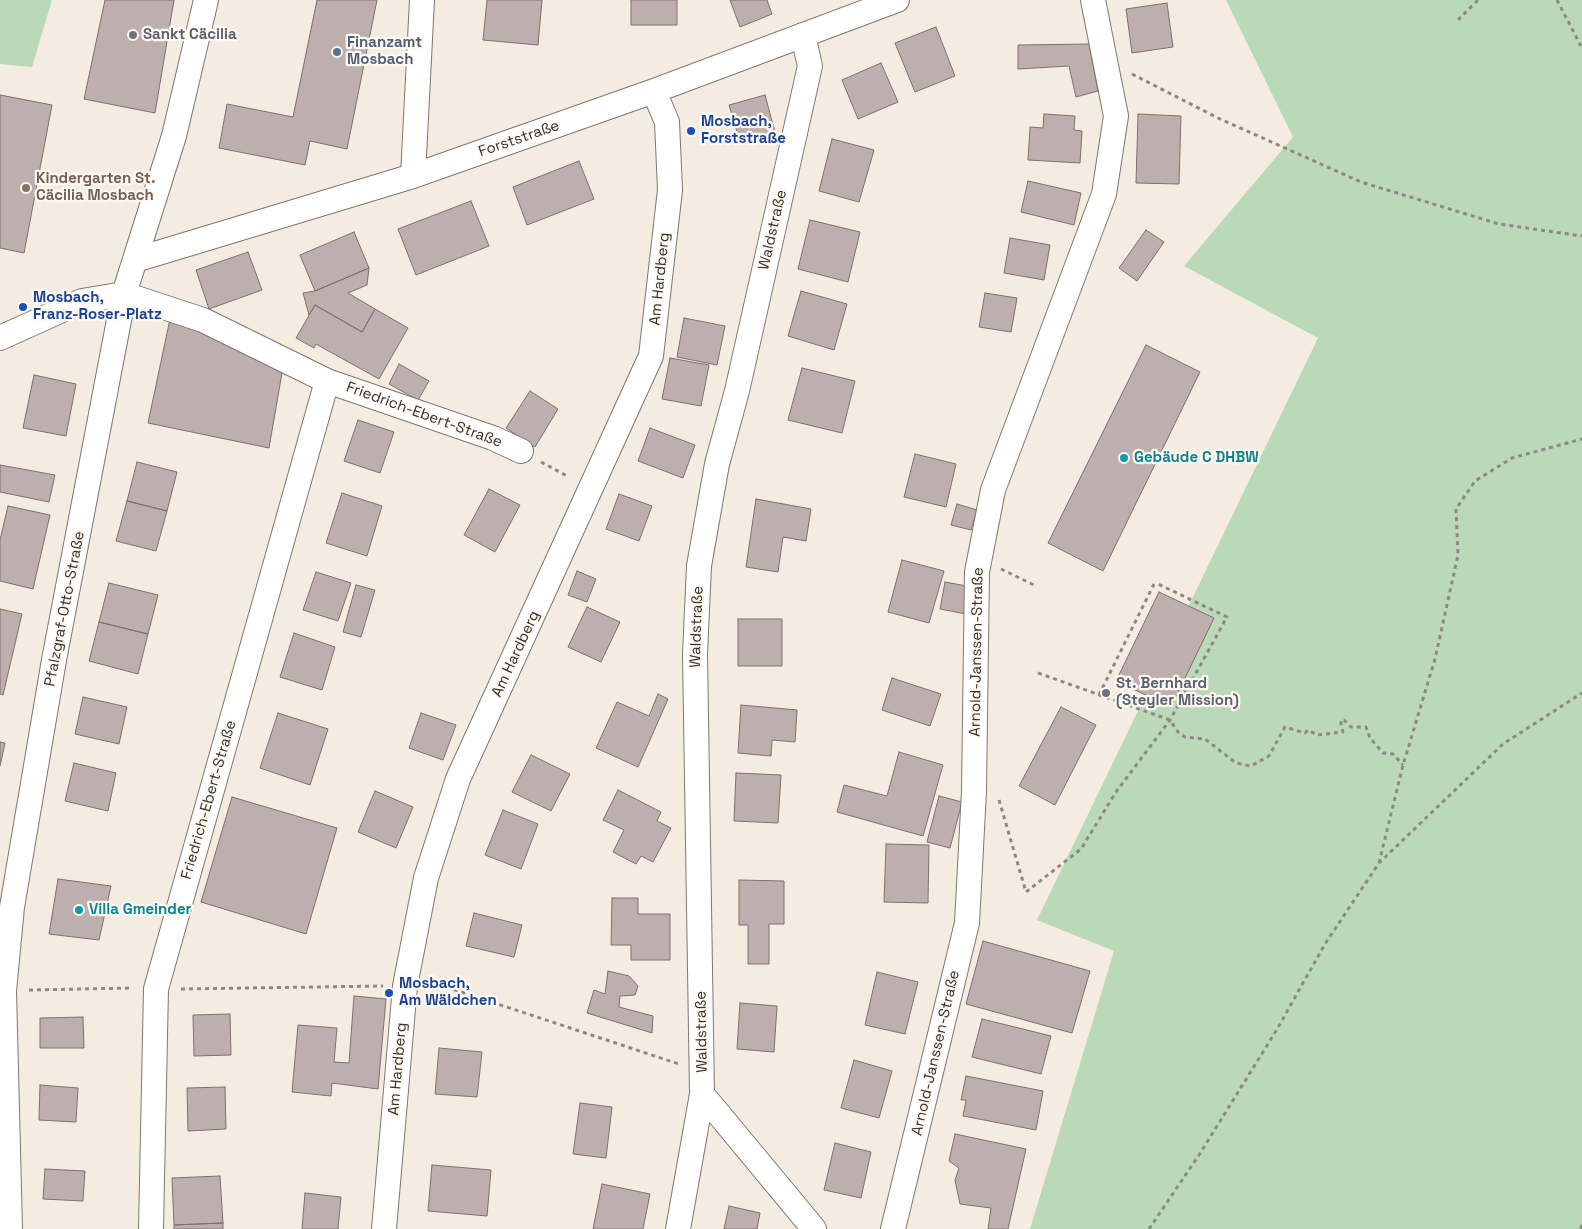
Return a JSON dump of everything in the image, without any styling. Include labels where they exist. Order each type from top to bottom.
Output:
[{"type":"street","name":"Pfalzgraf-Otto-Straße","points":[[10,1229],[4,991],[12,907],[54,660],[124,294],[174,136],[206,0]]},
{"type":"street","points":[[413,176],[422,0]]},
{"type":"street","name":"Forststraße","points":[[135,260],[413,176],[654,91],[898,0]]},
{"type":"street","name":"Arnold-Janssen-Straße","points":[[893,1229],[967,923],[974,791],[976,572],[993,490],[1104,194],[1116,116],[1093,0]]},
{"type":"street","name":"Waldstraße","points":[[678,1229],[702,1094],[695,654],[699,566],[717,464],[739,382],[810,66],[803,35]]},
{"type":"street","name":"Am Hardberg","points":[[384,1229],[405,986],[426,878],[458,779],[651,356],[670,190],[667,122],[654,91]]},
{"type":"street","points":[[0,338],[82,301],[124,294]]},
{"type":"street","name":"Friedrich-Ebert-Straße","points":[[124,294],[203,320],[328,381],[493,438],[521,452]]},
{"type":"street","name":"Friedrich-Ebert-Straße","points":[[151,1229],[156,989],[328,381]]},
{"type":"street","points":[[702,1094],[814,1229]]},
{"type":"path","points":[[1458,20],[1478,0]]},
{"type":"path","points":[[1556,0],[1582,48]]},
{"type":"path","points":[[1105,60],[1218,118],[1361,182],[1499,224],[1582,236]]},
{"type":"path","points":[[1379,863],[1404,765],[1435,658],[1458,555],[1456,509],[1475,481],[1512,458],[1582,439]]},
{"type":"path","points":[[521,452],[572,479]]},
{"type":"path","points":[[976,572],[1001,569],[1036,586]]},
{"type":"path","points":[[999,799],[1026,892],[1081,849],[1116,792],[1170,720],[1227,617],[1155,584],[1099,695]]},
{"type":"path","points":[[1038,673],[1170,720],[1178,732],[1186,737],[1205,738],[1236,763],[1251,766],[1269,756],[1285,727],[1305,733],[1308,730],[1317,735],[1343,732],[1341,720],[1344,720],[1351,727],[1366,727],[1370,738],[1383,753],[1393,754],[1404,765]]},
{"type":"path","points":[[1149,1229],[1199,1155],[1276,1031],[1325,944],[1379,863],[1503,744],[1582,693]]},
{"type":"path","points":[[4,991],[100,988],[405,986],[427,981],[678,1064]]},
{"type":"path","points":[[1581,1229],[1582,1222]]},
{"type":"green space","points":[[0,0],[52,0],[32,67],[0,64]]},
{"type":"green space","points":[[1226,0],[1582,0],[1582,1229],[1030,1229],[1114,951],[1037,920],[1318,338],[1184,266],[1293,137]]},
{"type":"building","name":"Sankt Cäcilia","points":[[105,0],[174,0],[155,113],[84,99]]},
{"type":"building","name":"Finanzamt Mosbach","points":[[317,0],[377,0],[347,149],[310,141],[305,165],[219,148],[227,104],[293,117]]},
{"type":"building","points":[[487,0],[542,0],[538,45],[483,40]]},
{"type":"building","points":[[631,0],[677,0],[677,25],[631,25]]},
{"type":"building","points":[[730,0],[767,0],[772,14],[740,27]]},
{"type":"building","points":[[1167,3],[1173,47],[1132,53],[1126,9]]},
{"type":"building","points":[[936,27],[955,76],[915,92],[895,43]]},
{"type":"building","points":[[1089,44],[1098,91],[1076,97],[1069,66],[1018,69],[1018,45]]},
{"type":"building","points":[[881,63],[898,102],[858,119],[842,80]]},
{"type":"building","points":[[0,95],[52,105],[24,253],[0,248]]},
{"type":"building","points":[[765,95],[775,132],[740,142],[729,105]]},
{"type":"building","points":[[1044,114],[1075,116],[1074,130],[1082,131],[1080,163],[1028,160],[1030,127],[1043,128]]},
{"type":"building","points":[[1138,114],[1181,116],[1179,184],[1136,183]]},
{"type":"building","points":[[832,139],[874,150],[859,202],[819,191]]},
{"type":"building","points":[[579,161],[594,199],[527,225],[513,187]]},
{"type":"building","points":[[1028,181],[1081,193],[1074,225],[1021,212]]},
{"type":"building","points":[[471,201],[489,246],[416,275],[398,229]]},
{"type":"building","points":[[810,220],[860,232],[848,282],[798,269]]},
{"type":"building","points":[[1146,230],[1164,242],[1137,281],[1119,268]]},
{"type":"building","points":[[354,232],[369,268],[315,291],[300,255]]},
{"type":"building","points":[[1010,238],[1050,245],[1044,280],[1004,273]]},
{"type":"building","points":[[248,252],[262,290],[209,309],[196,270]]},
{"type":"building","points":[[369,268],[367,285],[348,293],[375,309],[362,332],[315,305],[309,315],[303,293],[315,291]]},
{"type":"building","points":[[801,291],[847,304],[834,350],[788,336]]},
{"type":"building","points":[[985,293],[1017,298],[1011,332],[979,327]]},
{"type":"building","points":[[315,305],[362,332],[375,309],[408,328],[379,379],[316,344],[314,348],[296,338]]},
{"type":"building","points":[[684,318],[725,326],[717,365],[677,357]]},
{"type":"building","points":[[170,319],[194,323],[282,373],[269,448],[148,423]]},
{"type":"building","name":"Gebäude C DHBW","points":[[1146,345],[1200,372],[1103,571],[1048,543]]},
{"type":"building","points":[[670,358],[709,365],[701,406],[662,399]]},
{"type":"building","points":[[399,364],[429,381],[418,400],[389,384]]},
{"type":"building","points":[[802,368],[855,381],[842,433],[788,420]]},
{"type":"building","points":[[34,375],[76,384],[66,436],[23,428]]},
{"type":"building","points":[[530,391],[558,409],[535,447],[506,428]]},
{"type":"building","points":[[358,420],[394,432],[380,473],[344,461]]},
{"type":"building","points":[[650,428],[695,445],[683,478],[638,461]]},
{"type":"building","points":[[915,454],[956,464],[946,507],[904,497]]},
{"type":"building","points":[[137,462],[177,472],[167,511],[127,501]]},
{"type":"building","points":[[0,465],[55,475],[49,502],[0,492]]},
{"type":"building","points":[[489,489],[520,505],[495,552],[464,535]]},
{"type":"building","points":[[342,493],[382,506],[367,556],[326,543]]},
{"type":"building","points":[[619,494],[652,506],[639,541],[606,529]]},
{"type":"building","points":[[756,499],[811,509],[806,541],[783,537],[778,572],[746,567]]},
{"type":"building","points":[[127,501],[167,511],[156,551],[116,541]]},
{"type":"building","points":[[957,504],[977,510],[971,530],[951,525]]},
{"type":"building","points":[[8,506],[50,515],[33,589],[0,581],[0,540]]},
{"type":"building","points":[[902,560],[944,571],[929,623],[888,612]]},
{"type":"building","points":[[577,571],[596,579],[587,602],[568,595]]},
{"type":"building","points":[[316,572],[351,583],[338,621],[303,610]]},
{"type":"building","points":[[945,582],[972,587],[966,614],[940,609]]},
{"type":"building","points":[[109,583],[158,595],[148,634],[99,622]]},
{"type":"building","points":[[356,585],[375,590],[361,637],[343,632]]},
{"type":"building","points":[[1159,592],[1214,618],[1171,707],[1116,681]]},
{"type":"building","points":[[587,607],[620,622],[601,662],[568,647]]},
{"type":"building","points":[[0,609],[22,614],[3,695],[0,694]]},
{"type":"building","points":[[738,619],[782,619],[782,666],[738,666]]},
{"type":"building","points":[[99,622],[148,634],[138,674],[89,661]]},
{"type":"building","points":[[294,633],[335,647],[322,690],[280,677]]},
{"type":"building","points":[[892,678],[941,694],[930,726],[882,710]]},
{"type":"building","points":[[658,694],[668,699],[638,767],[596,748],[617,702],[649,716]]},
{"type":"building","points":[[83,697],[127,707],[119,744],[75,734]]},
{"type":"building","points":[[741,705],[797,710],[795,742],[772,740],[771,756],[738,753]]},
{"type":"building","points":[[1061,707],[1096,725],[1055,805],[1019,786]]},
{"type":"building","points":[[278,713],[328,729],[310,785],[260,768]]},
{"type":"building","points":[[421,713],[456,725],[443,760],[409,748]]},
{"type":"building","points":[[0,742],[5,743],[0,766]]},
{"type":"building","points":[[899,752],[943,765],[923,836],[837,812],[844,785],[887,796]]},
{"type":"building","points":[[531,755],[570,774],[551,811],[512,792]]},
{"type":"building","points":[[74,763],[116,773],[108,811],[65,801]]},
{"type":"building","points":[[736,773],[781,775],[778,823],[734,821]]},
{"type":"building","points":[[618,790],[661,812],[657,821],[671,828],[653,862],[641,856],[636,864],[613,852],[624,830],[603,820]]},
{"type":"building","points":[[375,791],[413,807],[396,848],[358,832]]},
{"type":"building","points":[[939,796],[962,802],[950,848],[927,842]]},
{"type":"building","points":[[232,797],[337,828],[306,934],[201,902]]},
{"type":"building","points":[[503,810],[538,824],[521,869],[485,855]]},
{"type":"building","points":[[886,844],[929,845],[928,903],[884,902]]},
{"type":"building","name":"Villa Gmeinder","points":[[58,879],[111,886],[99,940],[49,934]]},
{"type":"building","points":[[739,880],[784,881],[784,924],[769,924],[769,964],[748,964],[748,925],[739,925]]},
{"type":"building","points":[[612,898],[638,898],[638,914],[670,914],[670,960],[631,960],[631,945],[611,945]]},
{"type":"building","points":[[474,913],[522,925],[514,957],[466,946]]},
{"type":"building","points":[[983,941],[1090,971],[1072,1033],[966,1004]]},
{"type":"building","points":[[608,971],[629,976],[638,986],[635,995],[620,996],[619,1007],[653,1016],[652,1033],[587,1013],[594,990],[605,994]]},
{"type":"building","points":[[877,972],[918,982],[905,1034],[865,1025]]},
{"type":"building","points":[[354,996],[386,999],[378,1089],[332,1083],[331,1096],[292,1092],[298,1025],[337,1028],[334,1062],[349,1063]]},
{"type":"building","points":[[740,1003],[777,1006],[774,1052],[737,1049]]},
{"type":"building","points":[[230,1014],[231,1055],[194,1056],[193,1015]]},
{"type":"building","points":[[83,1017],[84,1048],[40,1048],[40,1018]]},
{"type":"building","points":[[982,1019],[1051,1036],[1041,1074],[972,1057]]},
{"type":"building","points":[[439,1048],[482,1052],[477,1097],[435,1094]]},
{"type":"building","points":[[854,1060],[892,1071],[879,1118],[841,1108]]},
{"type":"building","points":[[966,1076],[1043,1091],[1036,1130],[963,1116],[966,1100],[961,1100]]},
{"type":"building","points":[[40,1085],[78,1088],[76,1122],[39,1120]]},
{"type":"building","points":[[225,1087],[226,1129],[188,1131],[187,1088]]},
{"type":"building","points":[[580,1103],[612,1107],[606,1158],[573,1154]]},
{"type":"building","points":[[955,1134],[1026,1149],[1008,1229],[988,1229],[991,1208],[960,1204],[955,1180],[959,1168],[949,1161]]},
{"type":"building","points":[[835,1143],[871,1152],[861,1198],[824,1190]]},
{"type":"building","points":[[432,1165],[491,1170],[487,1216],[428,1211]]},
{"type":"building","points":[[45,1169],[85,1171],[83,1201],[43,1199]]},
{"type":"building","points":[[220,1176],[223,1223],[174,1225],[172,1178]]},
{"type":"building","points":[[602,1184],[650,1194],[643,1229],[593,1229]]},
{"type":"building","points":[[305,1193],[341,1197],[338,1229],[302,1229]]},
{"type":"building","points":[[729,1206],[760,1213],[757,1229],[724,1229]]},
{"type":"building","points":[[223,1223],[223,1229],[174,1229],[174,1225]]},
{"type":"place","name":"Sankt Cäcilia","points":[[133,35]]},
{"type":"place","name":"Finanzamt Mosbach","points":[[337,52]]},
{"type":"place","name":"Mosbach, Forststraße","points":[[691,131]]},
{"type":"place","name":"Kindergarten St. Cäcilia Mosbach","points":[[26,188]]},
{"type":"place","name":"Mosbach, Franz-Roser-Platz","points":[[23,307]]},
{"type":"place","name":"Gebäude C DHBW","points":[[1124,458]]},
{"type":"place","name":"St. Bernhard (Steyler Mission)","points":[[1106,693]]},
{"type":"place","name":"Villa Gmeinder","points":[[79,910]]},
{"type":"place","name":"Mosbach, Am Wäldchen","points":[[389,993]]}]
